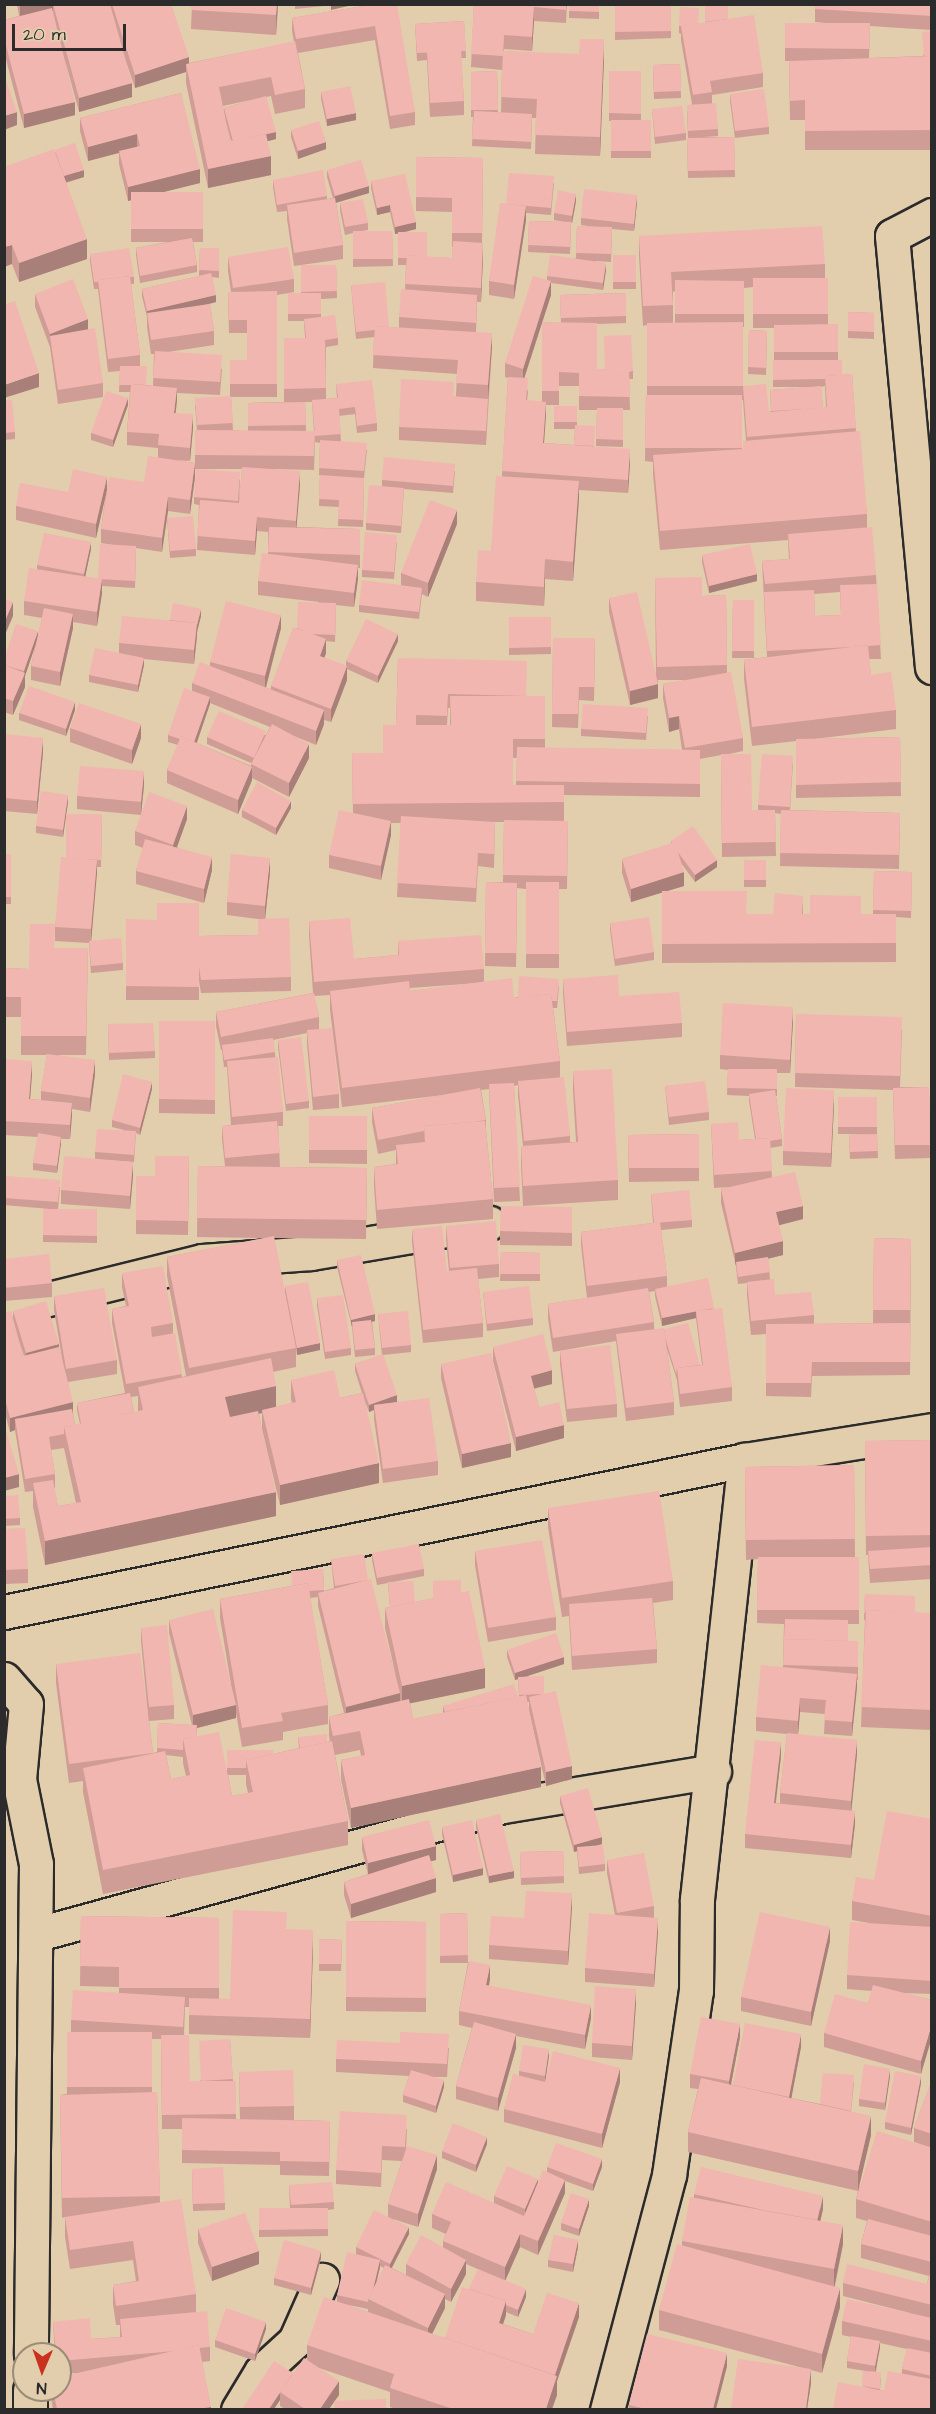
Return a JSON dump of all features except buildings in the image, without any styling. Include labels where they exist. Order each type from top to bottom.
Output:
[{"type":"street","points":[[932,215],[892,236],[932,667]]},
{"type":"street","points":[[4,1310],[202,1261],[311,1253],[489,1223]]},
{"type":"street","points":[[4,1612],[745,1460],[932,1430]]},
{"type":"street","points":[[607,2409],[669,2175],[696,1991],[697,1899],[714,1771],[745,1460]]},
{"type":"street","points":[[4,1678],[26,1704],[19,1779],[36,1864],[38,1934],[31,2342]]},
{"type":"street","points":[[38,1934],[504,1806],[714,1771]]},
{"type":"street","points":[[238,2409],[261,2372],[295,2341],[322,2280]]}]
